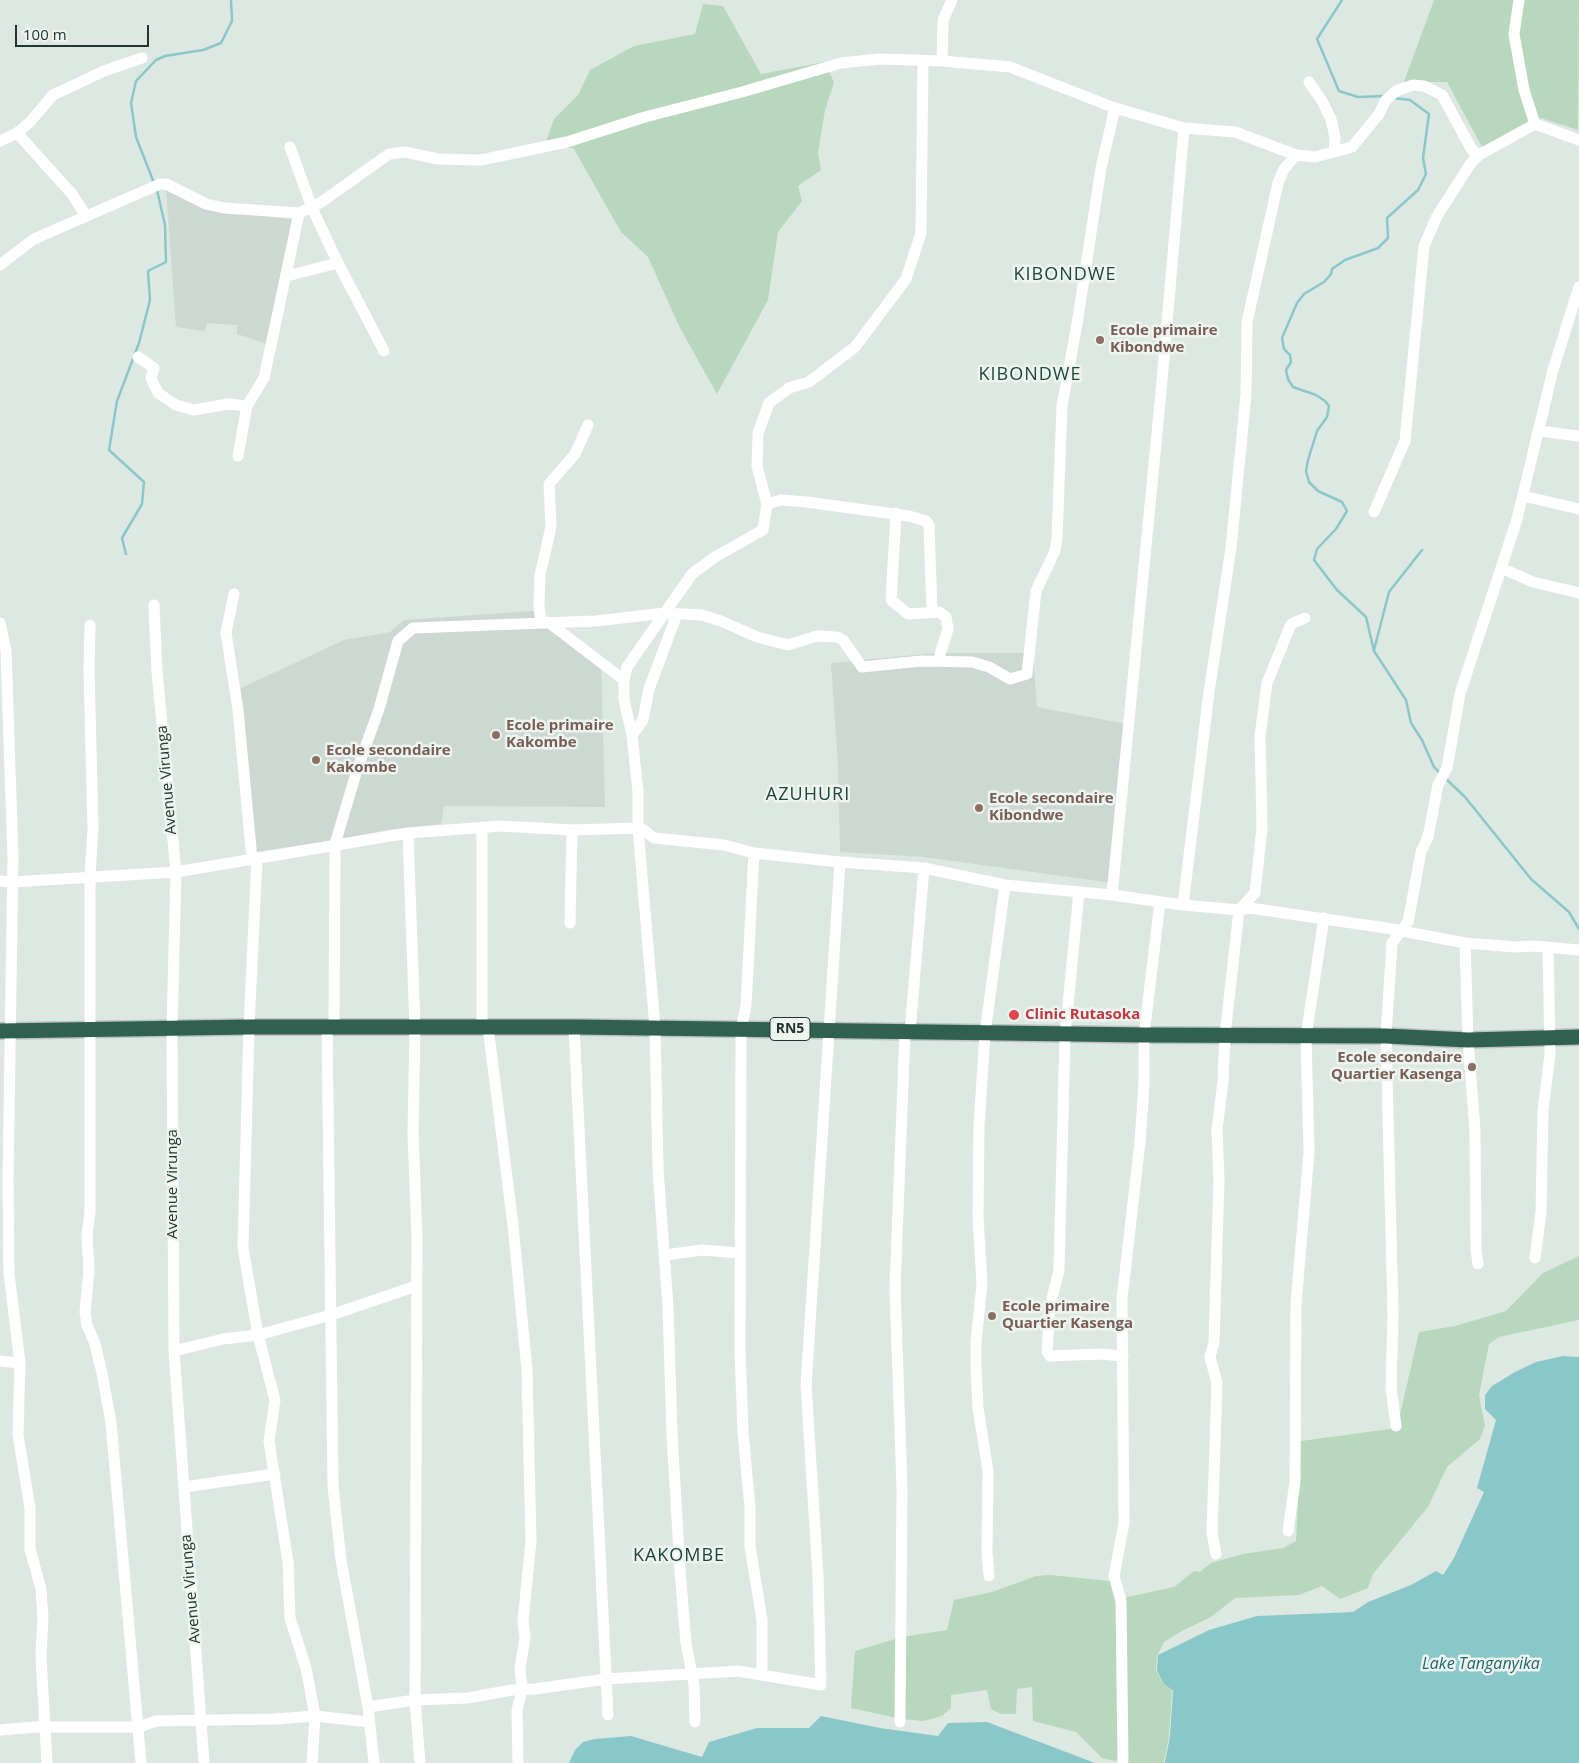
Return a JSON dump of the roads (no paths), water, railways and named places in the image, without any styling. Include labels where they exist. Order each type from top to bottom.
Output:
[{"type":"highway","name":"RN5","points":[[5,1031],[249,1027],[485,1027],[908,1031],[1144,1036],[1386,1036],[1468,1040],[1579,1037]]},
{"type":"street","points":[[1519,0],[1514,34],[1524,90],[1535,124]]},
{"type":"street","points":[[942,60],[943,20],[951,1]]},
{"type":"street","points":[[0,140],[17,133],[53,94],[104,71],[142,58]]},
{"type":"street","points":[[0,265],[34,239],[155,186],[166,184],[206,204],[224,208],[299,213],[312,208],[389,154],[405,152],[438,159],[481,160],[567,142],[645,116],[742,92],[841,63],[880,59],[923,62],[942,60],[1010,67],[1115,108],[1184,128],[1235,132],[1296,155],[1315,157],[1352,147],[1379,114],[1386,100],[1396,91],[1413,85],[1424,86],[1442,95],[1472,150],[1479,155]]},
{"type":"street","points":[[695,1722],[692,1674],[680,1570],[665,1254],[658,1169],[655,1028],[638,828],[639,799],[632,735],[624,698],[624,680],[627,667],[692,574],[715,557],[763,530],[766,504],[757,466],[758,433],[769,403],[789,388],[809,382],[855,347],[906,279],[921,233],[923,62]]},
{"type":"street","points":[[1309,82],[1331,119],[1335,137],[1334,152]]},
{"type":"street","points":[[374,1763],[368,1707],[341,1560],[333,1486],[330,1027],[335,844],[357,770],[379,709],[398,641],[413,628],[619,620],[666,613],[702,616],[721,621],[757,637],[788,645],[817,636],[837,637],[842,640],[862,667],[938,660],[972,662],[989,667],[1010,679],[1027,674],[1036,591],[1055,551],[1057,539],[1062,406],[1078,318],[1101,168],[1115,108]]},
{"type":"street","points":[[1374,512],[1405,441],[1424,246],[1437,216],[1471,163],[1479,155],[1535,124],[1579,140]]},
{"type":"street","points":[[1112,895],[1161,392],[1184,128]]},
{"type":"street","points":[[17,133],[72,194],[86,216]]},
{"type":"street","points":[[290,147],[312,208],[338,263],[384,351]]},
{"type":"street","points":[[1183,905],[1209,692],[1231,548],[1246,395],[1248,322],[1278,184],[1284,169],[1296,155]]},
{"type":"street","points":[[238,456],[247,406],[264,378],[299,213]]},
{"type":"street","points":[[287,276],[338,263]]},
{"type":"street","points":[[1396,1426],[1391,1388],[1393,1313],[1386,1036],[1392,943],[1408,922],[1421,852],[1428,837],[1438,785],[1447,768],[1460,694],[1523,496],[1558,352],[1579,287]]},
{"type":"street","points":[[138,357],[150,363],[154,368],[151,378],[158,393],[176,405],[194,410],[228,404],[247,406]]},
{"type":"street","points":[[588,425],[575,454],[549,484],[551,527],[540,575],[539,606],[545,622],[624,680]]},
{"type":"street","points":[[1540,431],[1579,436]]},
{"type":"street","points":[[1523,496],[1579,509]]},
{"type":"street","points":[[766,504],[792,500],[896,514],[923,520],[929,525],[932,612]]},
{"type":"street","points":[[896,514],[891,600],[908,614],[932,612],[944,615],[949,623],[938,660]]},
{"type":"street","points":[[1501,568],[1533,582],[1579,593]]},
{"type":"street","points":[[234,594],[226,633],[238,710],[254,859],[243,1248],[258,1335],[275,1400],[269,1441],[288,1562],[290,1618],[306,1668],[315,1716],[312,1763]]},
{"type":"street","name":"Avenue Virunga","points":[[154,605],[157,672],[176,872],[172,1028],[174,1351],[204,1763]]},
{"type":"street","points":[[632,735],[643,720],[649,689],[678,614]]},
{"type":"street","points":[[1216,1554],[1212,1533],[1218,1383],[1210,1357],[1214,1342],[1220,1180],[1217,1130],[1224,1081],[1225,1035],[1239,910],[1255,893],[1262,828],[1260,736],[1268,683],[1291,624],[1304,618]]},
{"type":"street","points":[[0,623],[6,650],[9,708],[13,882],[5,1031],[10,1274],[20,1364],[18,1435],[30,1508],[30,1549],[41,1589],[43,1617],[40,1656],[47,1763]]},
{"type":"street","points":[[90,625],[89,669],[93,829],[90,876],[90,1212],[87,1236],[89,1270],[85,1312],[86,1326],[95,1344],[102,1373],[111,1423],[141,1763]]},
{"type":"street","points":[[0,881],[13,882],[176,872],[408,833],[482,827],[572,830],[638,828],[662,840],[724,845],[754,852],[840,862],[924,868],[1005,885],[1112,895],[1183,905],[1239,910],[1250,908],[1324,918],[1465,942],[1579,950]]},
{"type":"street","points":[[482,827],[485,1027],[513,1225],[527,1370],[531,1541],[523,1621],[525,1638],[520,1668],[522,1690],[517,1710],[518,1763]]},
{"type":"street","points":[[570,923],[572,830]]},
{"type":"street","points":[[408,833],[415,1028],[413,1133],[417,1238],[414,1700],[420,1763]]},
{"type":"street","points":[[754,852],[746,1006],[741,1029],[740,1253],[742,1413],[750,1508],[750,1546],[762,1620],[762,1674]]},
{"type":"street","points":[[368,1707],[414,1700],[468,1698],[512,1690],[606,1679],[738,1671],[821,1685],[818,1576],[806,1385],[814,1289],[828,1030],[840,862]]},
{"type":"street","points":[[900,1722],[902,1488],[895,1288],[908,1031],[924,868]]},
{"type":"street","points":[[989,1576],[986,1552],[988,1471],[978,1408],[976,1342],[982,1284],[978,1217],[979,1136],[985,1033],[1005,885]]},
{"type":"street","points":[[1079,892],[1065,1034],[1059,1270],[1050,1306],[1046,1352],[1050,1356],[1100,1354],[1123,1356]]},
{"type":"street","points":[[1123,1761],[1121,1601],[1114,1576],[1124,1523],[1122,1299],[1140,1142],[1144,1084],[1144,1036],[1160,902]]},
{"type":"street","points":[[1288,1531],[1295,1482],[1293,1386],[1296,1304],[1309,1152],[1306,1036],[1324,918]]},
{"type":"street","points":[[1465,942],[1468,1040],[1476,1130],[1478,1264]]},
{"type":"street","points":[[1535,1258],[1541,1212],[1542,1127],[1550,1054],[1548,947]]},
{"type":"street","points":[[574,1028],[608,1716]]},
{"type":"street","points":[[665,1254],[702,1250],[740,1253]]},
{"type":"street","points":[[174,1351],[223,1339],[258,1335],[331,1315],[416,1286]]},
{"type":"street","points":[[0,1361],[20,1364]]},
{"type":"street","points":[[184,1486],[275,1474]]},
{"type":"street","points":[[0,1730],[45,1727],[139,1727],[156,1721],[275,1719],[315,1716],[369,1722]]},
{"type":"water","name":"Lake Tanganyika","points":[[1563,1356],[1579,1357],[1579,1763],[1165,1763],[1170,1736],[1173,1691],[1164,1684],[1157,1671],[1158,1655],[1209,1630],[1257,1616],[1353,1612],[1368,1602],[1411,1585],[1436,1571],[1443,1575],[1454,1558],[1484,1492],[1477,1488],[1496,1420],[1485,1409],[1485,1395],[1492,1386],[1515,1372],[1536,1362]]},
{"type":"water","points":[[821,1716],[880,1728],[938,1736],[948,1723],[987,1722],[1095,1763],[569,1763],[575,1750],[583,1742],[595,1739],[631,1736],[702,1757],[709,1742],[757,1728],[809,1728]]},
{"type":"waterway","points":[[154,183],[136,137],[131,103],[136,81],[156,60],[165,56],[203,50],[221,43],[232,21],[231,0]]},
{"type":"waterway","points":[[1342,0],[1317,39],[1339,91],[1358,97],[1384,96]]},
{"type":"waterway","points":[[1394,98],[1410,100],[1429,114],[1423,158],[1426,174],[1418,190],[1387,218],[1388,238],[1378,248],[1345,260],[1332,269],[1331,274],[1324,282],[1304,294],[1297,303],[1282,338],[1284,349],[1290,355],[1291,362],[1286,370],[1288,379],[1293,387],[1316,395],[1329,406],[1327,417],[1317,431],[1308,460],[1306,471],[1309,482],[1318,491],[1342,502],[1347,511],[1336,529],[1317,549],[1314,560],[1337,590],[1366,617],[1374,651],[1406,700],[1411,723],[1422,740],[1434,767],[1441,774]]},
{"type":"waterway","points":[[126,554],[122,538],[142,504],[144,482],[109,450],[117,401],[139,343],[150,300],[148,271],[166,262],[165,225],[157,190]]},
{"type":"waterway","points":[[1374,650],[1389,592],[1422,550]]},
{"type":"waterway","points":[[1445,778],[1465,797],[1531,879],[1569,912],[1579,929]]},
{"type":"place","name":"Ecole primaire Kibondwe","points":[[1100,340]]},
{"type":"place","name":"Ecole primaire Kakombe","points":[[496,735]]},
{"type":"place","name":"Ecole secondaire Kakombe","points":[[316,760]]},
{"type":"place","name":"Ecole secondaire Kibondwe","points":[[979,808]]},
{"type":"place","name":"Clinic Rutasoka","points":[[1014,1015]]},
{"type":"place","name":"Ecole secondaire Quartier Kasenga","points":[[1472,1067]]},
{"type":"place","name":"Ecole primaire Quartier Kasenga","points":[[992,1316]]},
{"type":"district","name":"KIBONDWE","points":[[1065,275]]},
{"type":"district","name":"KIBONDWE","points":[[1030,375]]},
{"type":"district","name":"AZUHURI","points":[[808,795]]},
{"type":"district","name":"KAKOMBE","points":[[679,1556]]}]
